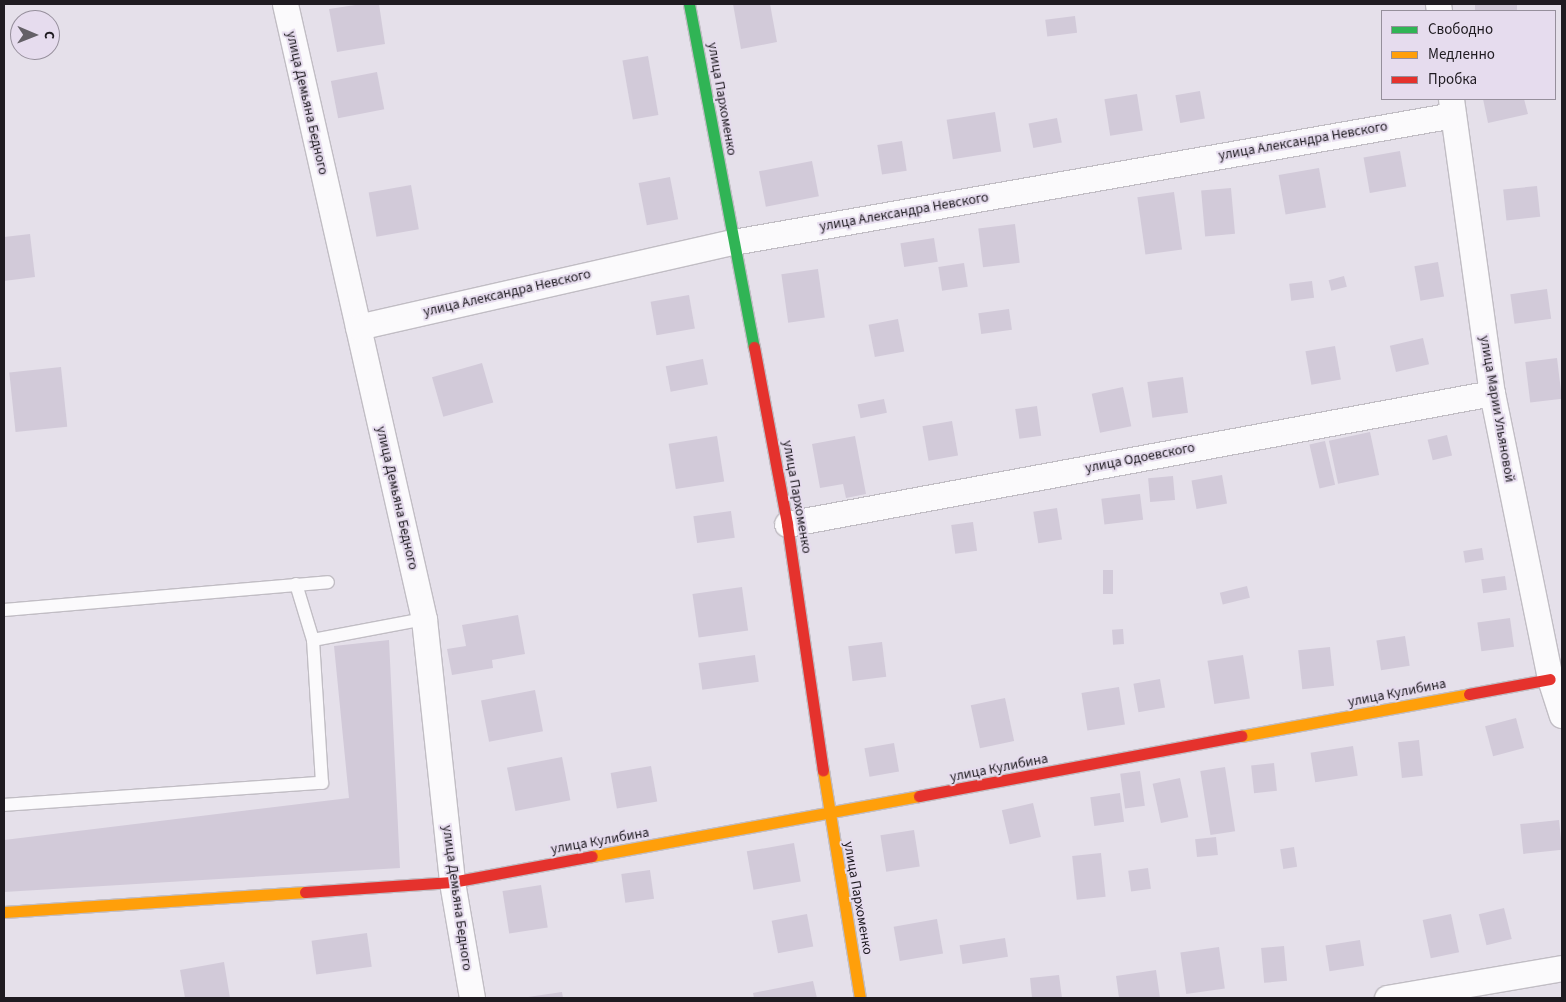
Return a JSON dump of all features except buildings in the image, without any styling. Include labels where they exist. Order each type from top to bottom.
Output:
[{"type":"street","name":"улица Демьяна Бедного","points":[[285,4],[424,619],[452,882],[472,998]]},
{"type":"street","name":"улица Пархоменко","points":[[690,4],[787,524],[829,815],[860,998]]},
{"type":"street","name":"улица Александра Невского","points":[[358,327],[733,242],[1452,107]]},
{"type":"street","name":"улица Марии Ульяновой","points":[[1452,107],[1492,393],[1550,679],[1562,715]]},
{"type":"street","name":"улица Одоевского","points":[[787,524],[1492,393]]},
{"type":"street","name":"улица Кулибина","points":[[4,912],[452,882],[829,815],[1550,679]]},
{"type":"street","points":[[1388,998],[1562,968]]},
{"type":"lane","points":[[4,610],[328,582]]},
{"type":"lane","points":[[4,805],[322,782],[313,640],[296,584]]},
{"type":"lane","points":[[313,640],[424,619]]},
{"type":"traffic: fast","points":[[689,4],[754,347]]},
{"type":"traffic: slow","points":[[1241,736],[1469,694]]},
{"type":"traffic: slow","points":[[823,770],[860,998]]},
{"type":"traffic: slow","points":[[592,856],[919,796]]},
{"type":"traffic: slow","points":[[4,912],[305,892]]},
{"type":"traffic: jam","points":[[754,347],[787,524],[823,770]]},
{"type":"traffic: jam","points":[[1469,694],[1550,679]]},
{"type":"traffic: jam","points":[[919,796],[1241,736]]},
{"type":"traffic: jam","points":[[305,892],[452,882],[592,856]]}]
